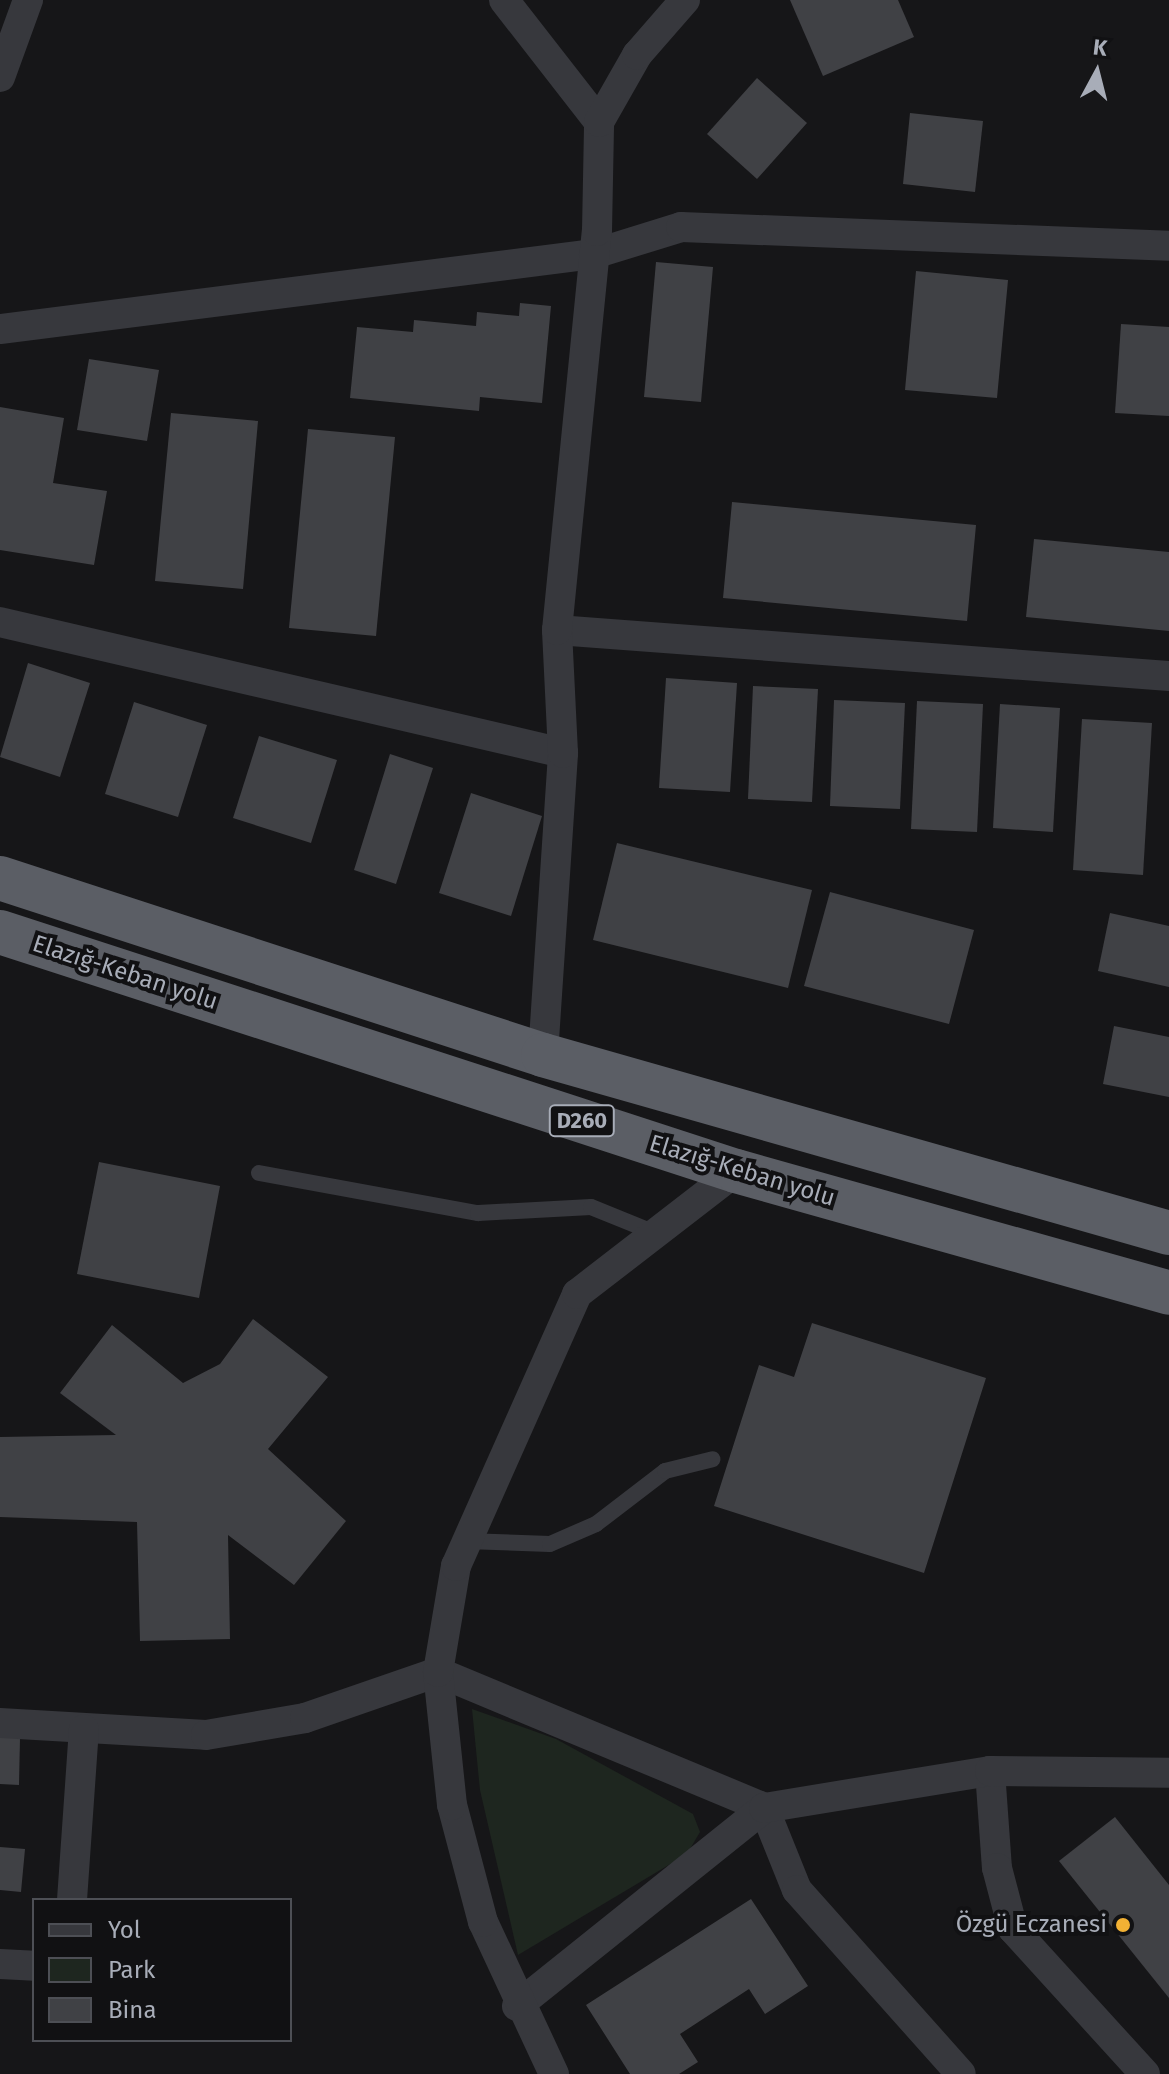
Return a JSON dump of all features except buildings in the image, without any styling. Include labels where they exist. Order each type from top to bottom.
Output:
[{"type":"highway","name":"Elazığ-Keban yolu","points":[[0,878],[543,1055],[1169,1233]]},
{"type":"highway","name":"Elazığ-Keban yolu","points":[[0,932],[736,1171],[1169,1293]]},
{"type":"street","points":[[0,77],[28,0]]},
{"type":"street","points":[[504,0],[599,122]]},
{"type":"street","points":[[543,1055],[563,753],[557,630],[594,254],[599,122],[637,55],[685,0]]},
{"type":"street","points":[[0,329],[594,254],[681,227],[1169,246]]},
{"type":"street","points":[[0,622],[563,753]]},
{"type":"street","points":[[557,630],[1169,676]]},
{"type":"street","points":[[554,2074],[517,2006],[483,1922],[452,1805],[438,1672],[466,1541],[577,1294],[736,1171]]},
{"type":"street","points":[[0,1723],[206,1735],[305,1718],[438,1672],[764,1808],[797,1890],[961,2074]]},
{"type":"street","points":[[72,1898],[84,1729]]},
{"type":"street","points":[[517,2006],[764,1808],[990,1771],[1169,1773]]},
{"type":"street","points":[[990,1771],[997,1868],[1013,1929],[1145,2074]]},
{"type":"street","points":[[0,1964],[32,1966]]},
{"type":"lane","points":[[259,1173],[478,1213],[591,1207],[655,1233]]},
{"type":"lane","points":[[466,1541],[550,1544],[596,1524],[665,1471],[713,1459]]},
{"type":"green space","points":[[472,1709],[556,1739],[693,1814],[700,1832],[687,1854],[518,1955],[480,1790]]},
{"type":"place","name":"Özgü Eczanesi","points":[[1123,1925]]}]
